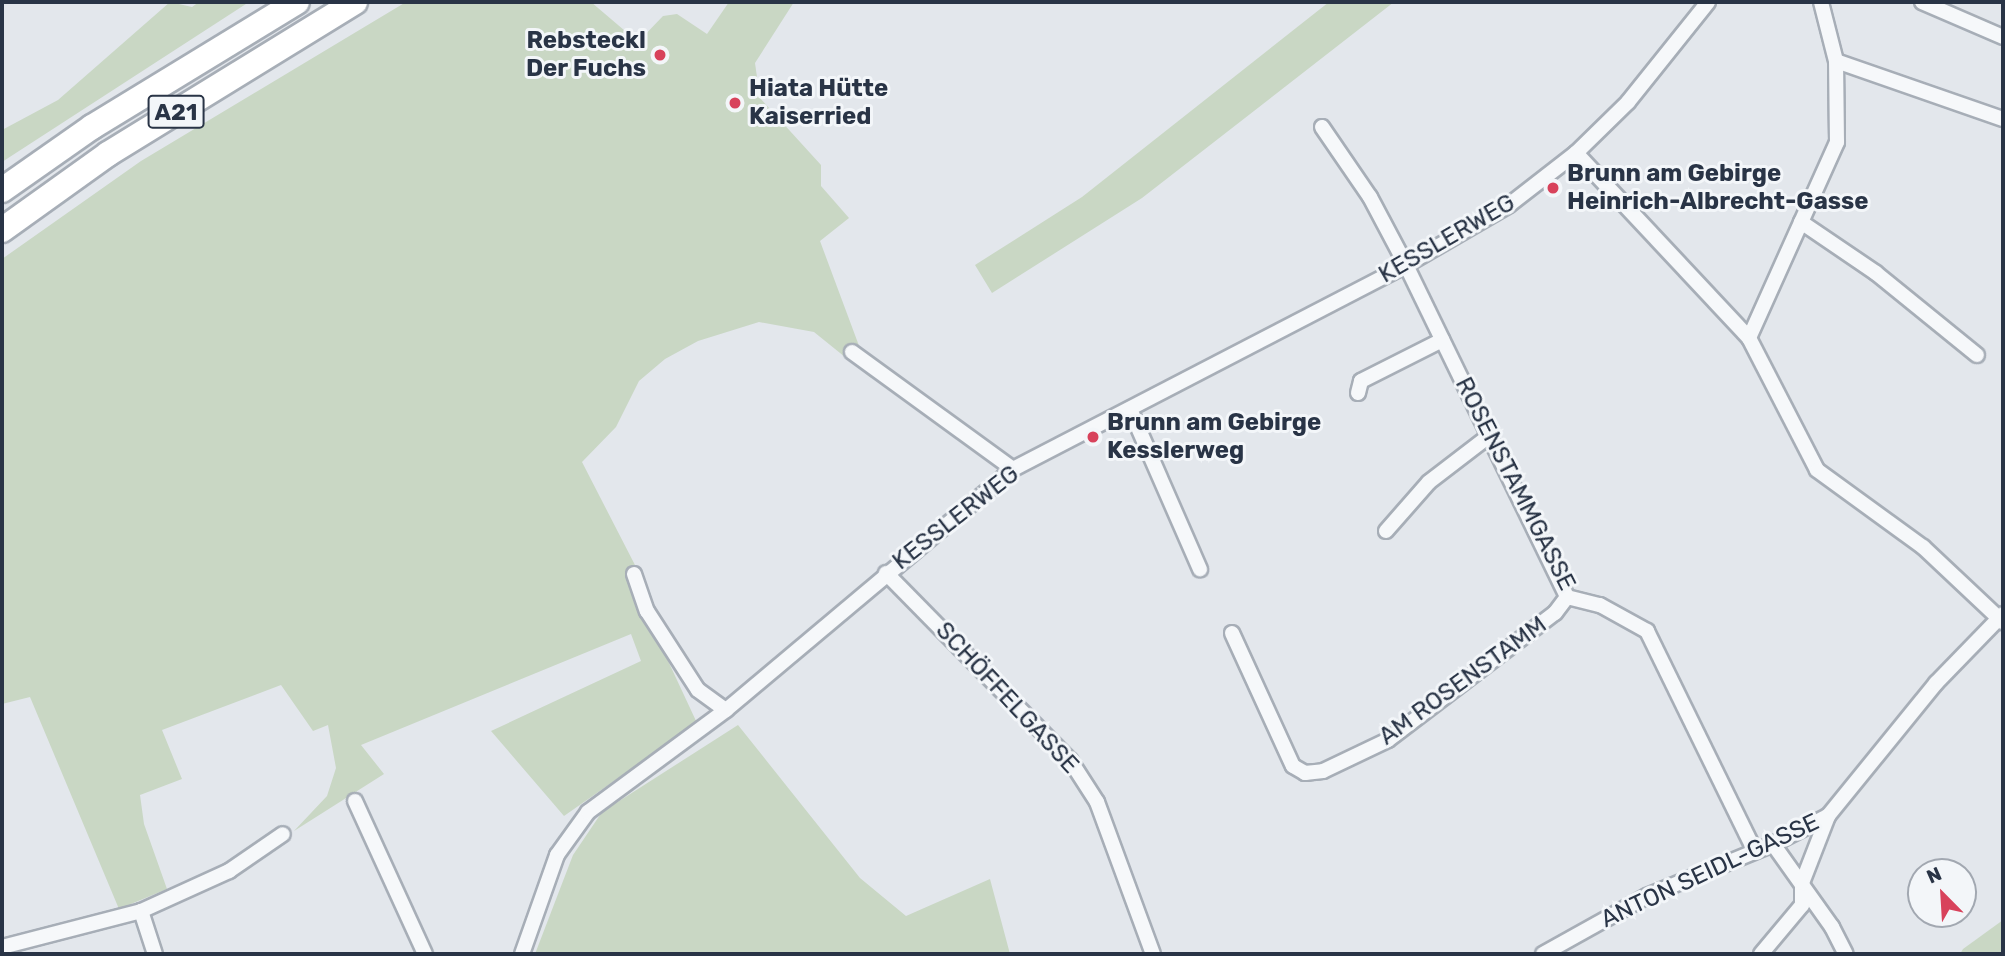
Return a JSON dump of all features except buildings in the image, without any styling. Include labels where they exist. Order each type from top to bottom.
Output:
[{"type":"highway","name":"A21","points":[[2,190],[92,127],[297,2]]},
{"type":"highway","name":"A21","points":[[2,230],[108,153],[355,2]]},
{"type":"street","name":"KESSLERWEG","points":[[522,954],[557,855],[588,812],[726,710],[1013,469],[1406,265],[1509,205],[1576,153],[1676,47],[1708,2]]},
{"type":"street","points":[[1749,338],[1837,142],[1836,61],[1821,2]]},
{"type":"street","points":[[1922,2],[2003,37]]},
{"type":"street","points":[[1836,61],[2003,119]]},
{"type":"street","name":"ROSENSTAMMGASSE","points":[[1322,127],[1370,197],[1406,265],[1567,597],[1600,605],[1647,631],[1755,851]]},
{"type":"street","points":[[1576,153],[1749,338],[1817,470],[1923,547],[2002,618]]},
{"type":"street","points":[[1801,222],[1876,273],[1977,355]]},
{"type":"street","points":[[1358,393],[1361,381],[1443,340]]},
{"type":"street","points":[[852,352],[1013,469]]},
{"type":"street","points":[[1130,409],[1200,569]]},
{"type":"street","points":[[1386,531],[1429,482],[1489,436]]},
{"type":"street","name":"SCHÖFFELGASSE","points":[[886,573],[1070,760],[1097,802],[1153,954]]},
{"type":"street","points":[[634,574],[647,611],[698,690],[726,710]]},
{"type":"street","name":"AM ROSENSTAMM","points":[[1232,633],[1293,766],[1305,773],[1323,771],[1388,740],[1555,613],[1567,597]]},
{"type":"street","name":"ANTON SEIDL-GASSE","points":[[1543,954],[1647,896],[1773,844],[1828,816],[1936,683],[2002,618]]},
{"type":"street","points":[[355,801],[425,954]]},
{"type":"street","points":[[1761,954],[1802,905],[1802,883],[1828,816]]},
{"type":"street","points":[[2,947],[141,911],[229,871],[283,834]]},
{"type":"street","points":[[1773,844],[1802,883],[1846,954]]},
{"type":"street","points":[[141,911],[155,954]]},
{"type":"green space","points":[[170,2],[192,7],[199,2],[249,2],[2,162],[2,130],[58,100]]},
{"type":"green space","points":[[406,2],[591,2],[638,42],[663,16],[677,14],[707,34],[729,2],[794,2],[755,63],[760,98],[821,165],[821,186],[849,218],[820,241],[871,378],[814,332],[759,322],[698,341],[665,359],[639,381],[616,427],[582,462],[636,567],[628,575],[697,723],[564,816],[491,731],[641,661],[631,634],[361,745],[384,774],[294,831],[327,796],[336,768],[328,725],[313,731],[281,685],[162,730],[182,779],[140,795],[144,824],[167,889],[119,909],[30,697],[2,704],[2,259],[141,161]]},
{"type":"green space","points":[[1329,2],[1394,2],[1142,198],[992,293],[975,265],[1082,197]]},
{"type":"green space","points":[[738,725],[860,878],[906,916],[990,879],[1010,954],[535,954],[573,855],[602,812]]},
{"type":"green space","points":[[2003,920],[2003,954],[1960,954],[1963,949]]},
{"type":"place","name":"Rebsteckl Der Fuchs","points":[[660,55]]},
{"type":"place","name":"Hiata Hütte Kaiserried","points":[[735,103]]},
{"type":"place","name":"Brunn am Gebirge Heinrich-Albrecht-Gasse","points":[[1553,188]]},
{"type":"place","name":"Brunn am Gebirge Kesslerweg","points":[[1093,437]]}]
